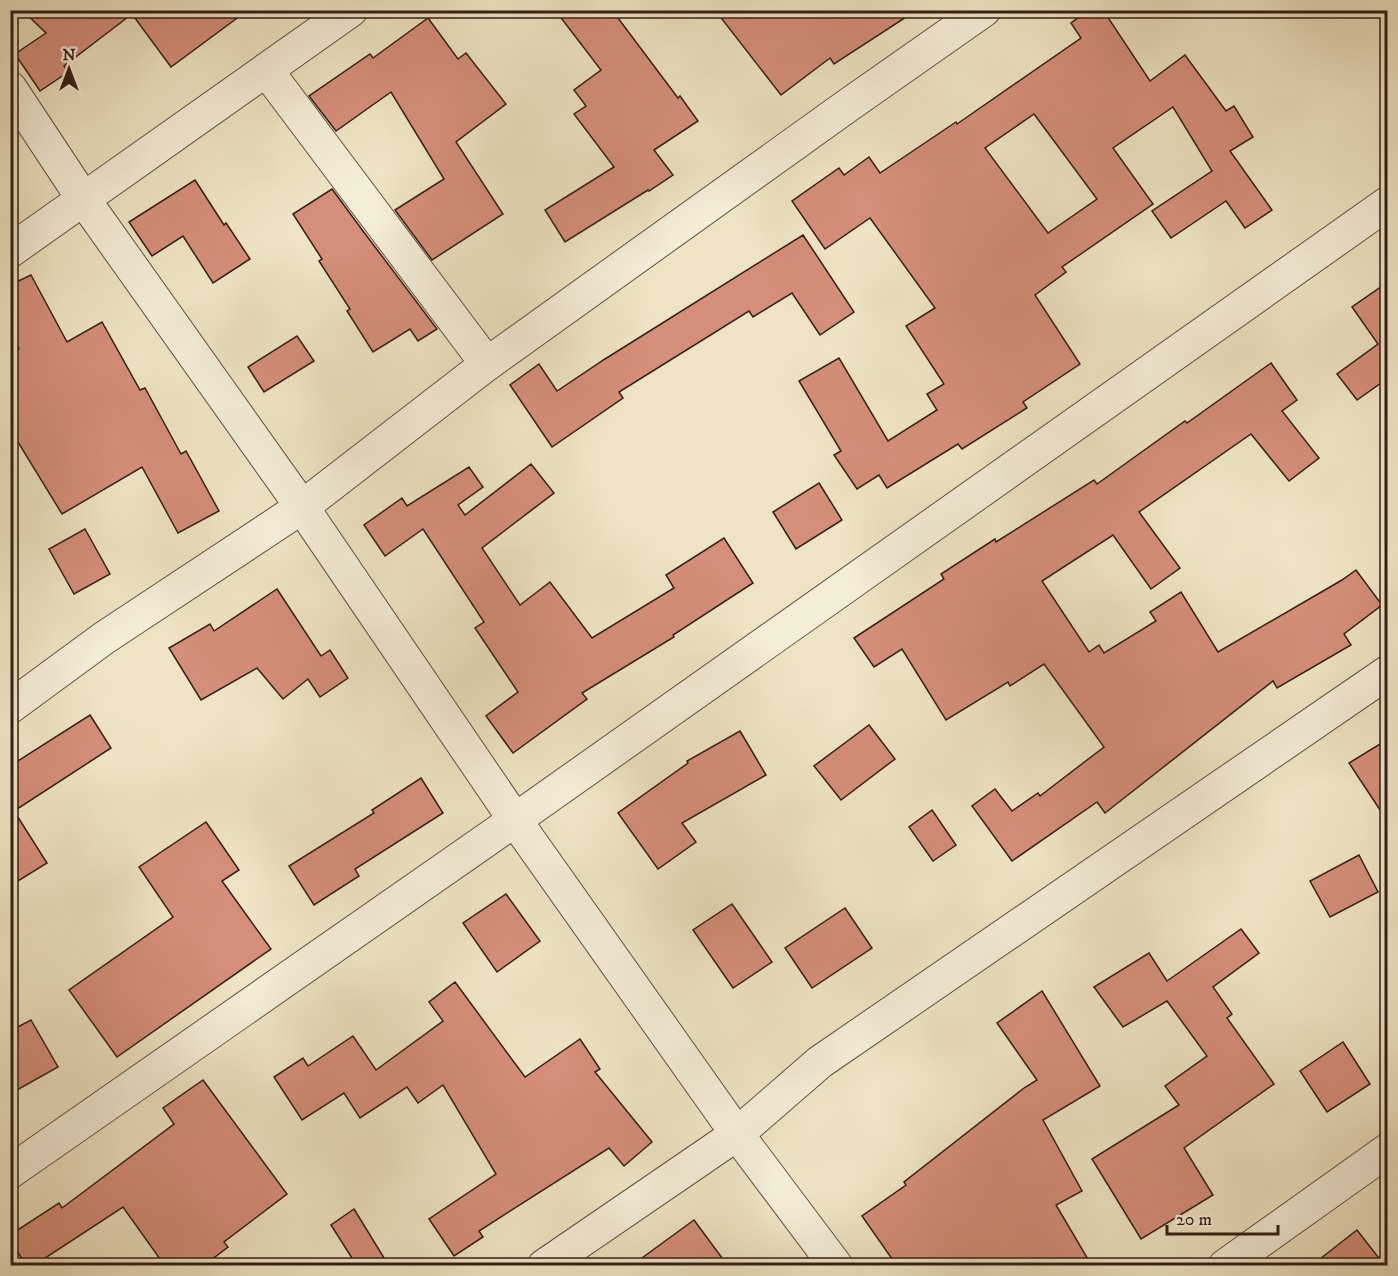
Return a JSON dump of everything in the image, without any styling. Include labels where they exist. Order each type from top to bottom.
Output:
[{"type":"street","points":[[10,251],[351,10]]},
{"type":"street","points":[[10,707],[104,638],[302,507],[487,364],[984,10]]},
{"type":"street","points":[[267,70],[487,364]]},
{"type":"street","points":[[10,88],[84,200],[302,507],[515,820],[737,1134],[836,1266]]},
{"type":"street","points":[[10,1172],[515,820],[1388,203]]},
{"type":"street","points":[[544,1266],[737,1134],[820,1062],[1388,672]]},
{"type":"street","points":[[1225,1266],[1388,1150]]},
{"type":"building","points":[[22,10],[248,10],[171,67],[132,14],[64,66],[68,72],[40,91],[15,54],[46,33]]},
{"type":"building","points":[[555,10],[612,10],[698,121],[654,150],[673,175],[565,242],[545,210],[614,167],[574,114],[586,106],[574,90],[601,70]]},
{"type":"building","points":[[715,10],[917,10],[834,64],[830,58],[781,95]]},
{"type":"building","points":[[1089,10],[1103,10],[1150,81],[1185,55],[1226,111],[1234,106],[1253,137],[1230,151],[1272,210],[1245,228],[1226,201],[1171,238],[1152,211],[1212,171],[1173,107],[1113,148],[1153,204],[1062,267],[1066,272],[1035,295],[1080,364],[1023,402],[1027,408],[962,449],[958,444],[887,488],[879,475],[857,489],[834,455],[841,451],[799,381],[839,358],[888,441],[937,410],[927,394],[944,384],[906,326],[935,308],[870,218],[825,249],[792,201],[839,168],[844,175],[869,157],[880,173],[956,122],[957,124],[1081,38],[1071,23]],"holes":[[[1034,114],[1097,199],[1048,233],[985,148]]]},
{"type":"building","points":[[428,18],[458,59],[466,53],[506,104],[456,142],[503,214],[432,260],[395,210],[444,179],[391,92],[336,131],[309,96],[370,54],[373,58]]},
{"type":"building","points":[[195,180],[224,225],[226,223],[250,259],[213,283],[183,236],[152,256],[129,222]]},
{"type":"building","points":[[332,189],[437,329],[418,341],[410,329],[373,352],[347,311],[350,309],[319,261],[322,259],[293,214]]},
{"type":"building","points":[[803,235],[854,312],[820,335],[792,293],[753,317],[749,311],[619,392],[623,398],[552,447],[510,385],[539,364],[557,391]]},
{"type":"building","points":[[31,275],[67,342],[102,322],[140,390],[145,388],[181,454],[186,451],[219,511],[178,533],[142,467],[62,514],[10,429],[10,356],[19,349],[10,333],[10,285]]},
{"type":"building","points":[[1388,282],[1388,378],[1357,400],[1337,374],[1378,344],[1352,307]]},
{"type":"building","points":[[297,336],[314,361],[264,392],[248,367]]},
{"type":"building","points":[[1271,363],[1297,400],[1282,411],[1319,458],[1289,481],[1251,434],[1139,512],[1180,568],[1151,589],[1113,535],[1042,581],[1089,652],[1099,645],[1104,653],[1156,621],[1150,612],[1181,592],[1218,652],[1356,570],[1382,605],[1344,634],[1351,645],[1277,688],[1273,681],[1105,813],[1097,802],[1012,861],[972,806],[995,789],[1012,811],[1038,793],[1040,796],[1104,747],[1044,664],[1010,686],[1008,682],[946,720],[902,649],[874,667],[854,638],[944,579],[941,574],[1094,480],[1097,484]]},
{"type":"building","points":[[531,464],[554,493],[482,548],[520,605],[550,582],[592,638],[674,588],[666,575],[724,538],[753,583],[673,635],[674,637],[582,693],[587,699],[513,753],[486,716],[518,692],[475,628],[484,622],[423,529],[385,556],[364,525],[402,498],[407,506],[469,467],[483,487],[458,505],[465,515]]},
{"type":"building","points":[[819,483],[842,520],[796,549],[773,512]]},
{"type":"building","points":[[85,529],[110,574],[74,594],[49,549]]},
{"type":"building","points":[[277,589],[321,656],[330,650],[348,678],[320,697],[308,679],[283,699],[257,668],[201,700],[169,648],[210,624],[214,631]]},
{"type":"building","points":[[90,715],[111,748],[14,811],[47,863],[10,886],[10,766]]},
{"type":"building","points":[[869,725],[895,759],[841,800],[814,766]]},
{"type":"building","points":[[740,731],[766,775],[682,823],[696,842],[658,869],[618,813],[688,763],[687,761]]},
{"type":"building","points":[[1388,739],[1388,822],[1349,763]]},
{"type":"building","points":[[421,778],[443,813],[355,869],[359,876],[314,905],[289,866],[374,813],[372,810]]},
{"type":"building","points":[[932,810],[956,845],[933,861],[909,827]]},
{"type":"building","points":[[206,822],[239,870],[222,881],[271,949],[117,1057],[69,990],[173,917],[139,867]]},
{"type":"building","points":[[1359,855],[1378,892],[1330,917],[1310,881]]},
{"type":"building","points":[[506,894],[540,941],[497,972],[463,923]]},
{"type":"building","points":[[732,904],[772,962],[733,988],[693,930]]},
{"type":"building","points":[[845,908],[872,948],[812,988],[785,948]]},
{"type":"building","points":[[1241,929],[1259,953],[1213,987],[1232,1014],[1227,1018],[1274,1084],[1184,1148],[1213,1195],[1141,1239],[1092,1159],[1179,1105],[1165,1086],[1207,1056],[1167,1001],[1123,1027],[1094,987],[1149,953],[1167,981]]},
{"type":"building","points":[[455,982],[525,1077],[580,1039],[600,1069],[595,1072],[652,1142],[624,1166],[609,1148],[479,1231],[483,1237],[454,1256],[429,1219],[496,1174],[443,1085],[418,1103],[407,1087],[360,1118],[344,1093],[302,1120],[274,1077],[303,1058],[308,1066],[353,1036],[376,1070],[443,1021],[429,1002]]},
{"type":"building","points":[[1042,991],[1100,1086],[1043,1120],[1082,1191],[1056,1205],[1092,1266],[897,1266],[862,1216],[906,1185],[904,1182],[1037,1080],[997,1023]]},
{"type":"building","points":[[31,1020],[58,1067],[10,1094],[10,1031]]},
{"type":"building","points":[[1343,1042],[1370,1084],[1327,1112],[1300,1071]]},
{"type":"building","points":[[203,1080],[287,1194],[224,1242],[228,1247],[203,1266],[165,1266],[123,1207],[33,1266],[27,1266],[10,1241],[10,1235],[59,1203],[62,1208],[174,1124],[163,1108]]},
{"type":"building","points":[[354,1209],[389,1266],[357,1266],[331,1225]]},
{"type":"building","points":[[694,1220],[728,1266],[631,1266]]},
{"type":"building","points":[[1357,1230],[1385,1266],[1311,1266]]}]
